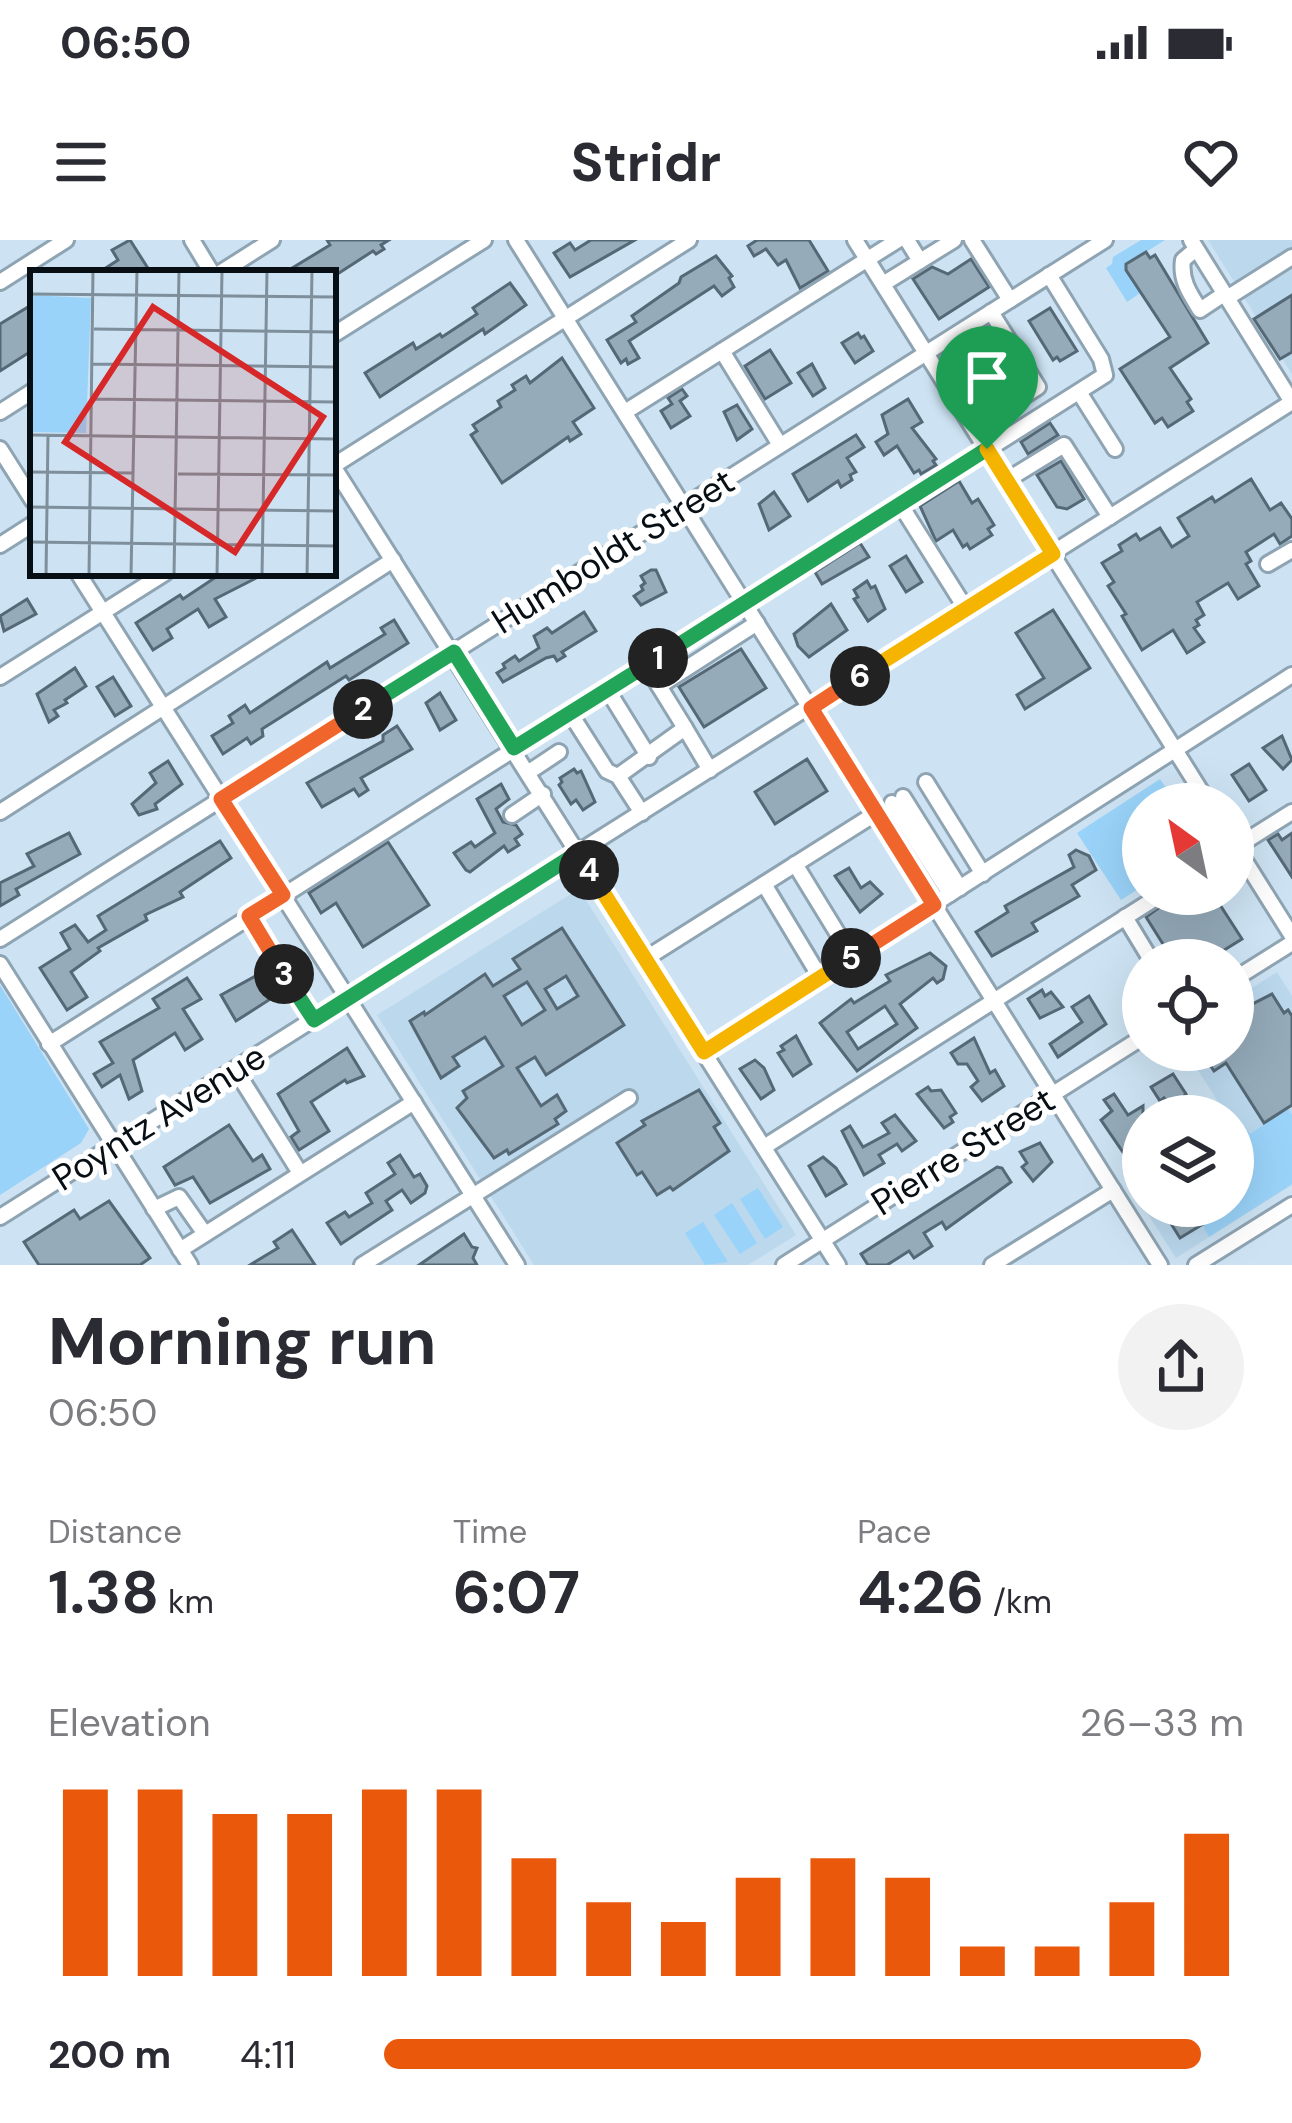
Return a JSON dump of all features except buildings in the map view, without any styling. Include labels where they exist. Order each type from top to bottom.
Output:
[{"type":"street","points":[[0,282],[65,240]]},
{"type":"street","points":[[192,240],[214,270]]},
{"type":"street","points":[[221,270],[272,240]]},
{"type":"street","points":[[336,333],[484,240]]},
{"type":"street","points":[[516,240],[811,708],[896,801],[958,890]]},
{"type":"street","points":[[336,464],[689,240]]},
{"type":"street","points":[[855,240],[1196,783]]},
{"type":"street","points":[[625,412],[898,240]]},
{"type":"street","points":[[907,240],[920,261]]},
{"type":"street","points":[[883,284],[954,240]]},
{"type":"street","points":[[972,240],[1010,300]]},
{"type":"street","name":"Humboldt Street","points":[[0,940],[1105,240]]},
{"type":"street","points":[[1292,257],[1226,296],[1200,310],[1181,270],[1194,245],[1226,296],[1292,402]]},
{"type":"street","points":[[49,1044],[1105,375],[1101,359],[1049,275]]},
{"type":"street","points":[[974,428],[1038,386],[991,312]]},
{"type":"street","points":[[722,351],[780,445]]},
{"type":"street","points":[[1078,392],[1115,449]]},
{"type":"street","points":[[0,412],[30,393]]},
{"type":"street","name":"Poyntz Avenue","points":[[0,1217],[1292,402]]},
{"type":"street","points":[[1006,480],[1064,445],[1110,518]]},
{"type":"street","points":[[0,449],[30,497]]},
{"type":"street","points":[[336,471],[838,1265]]},
{"type":"street","points":[[900,504],[966,609]]},
{"type":"street","points":[[0,545],[30,526]]},
{"type":"street","points":[[1268,564],[1292,550]]},
{"type":"street","points":[[0,812],[393,560]]},
{"type":"street","points":[[79,576],[517,1265]]},
{"type":"street","points":[[0,677],[160,576]]},
{"type":"street","points":[[659,686],[757,623]]},
{"type":"street","points":[[646,665],[710,770]]},
{"type":"street","points":[[704,1052],[1292,675]]},
{"type":"street","points":[[608,689],[650,757]]},
{"type":"street","points":[[570,713],[607,771],[619,776],[642,813]]},
{"type":"street","points":[[619,776],[685,728]]},
{"type":"street","points":[[529,772],[559,752]]},
{"type":"street","points":[[926,782],[983,874]]},
{"type":"street","points":[[512,815],[543,794]]},
{"type":"street","points":[[645,959],[896,801]]},
{"type":"street","points":[[896,801],[934,905],[1160,1265]]},
{"type":"street","points":[[1254,834],[1292,812]]},
{"type":"street","points":[[795,864],[852,957]]},
{"type":"street","points":[[1254,878],[1292,940],[1254,966]]},
{"type":"street","points":[[764,884],[820,977]]},
{"type":"street","points":[[764,1147],[1128,915]]},
{"type":"street","points":[[249,916],[314,1020]]},
{"type":"street","points":[[1125,917],[1138,939]]},
{"type":"street","points":[[0,964],[190,1265]]},
{"type":"street","name":"Pierre Street","points":[[784,1265],[1122,1050]]},
{"type":"street","points":[[235,1069],[300,1173]]},
{"type":"street","points":[[362,1265],[629,1098]]},
{"type":"street","points":[[180,1250],[414,1102]]},
{"type":"street","points":[[992,1265],[1113,1190]]},
{"type":"street","points":[[154,1209],[178,1197],[205,1234]]},
{"type":"street","points":[[1196,1265],[1292,1205]]},
{"type":"shaded area","points":[[1141,240],[1165,240],[1127,264],[1126,271],[1140,293],[1127,302],[1106,268],[1113,257]]},
{"type":"shaded area","points":[[1208,240],[1292,240],[1292,374]]},
{"type":"shaded area","points":[[1122,804],[1122,899],[1121,900],[1077,833]]},
{"type":"shaded area","points":[[579,889],[796,1235],[748,1265],[534,1265],[377,1015]]},
{"type":"shaded area","points":[[1277,972],[1292,996],[1292,1185],[1254,1209],[1254,1095],[1214,1095],[1198,1071],[1254,1071],[1254,987]]},
{"type":"shaded area","points":[[0,985],[89,1129],[81,1143],[0,1195]]},
{"type":"shaded area","points":[[1288,1109],[1292,1115],[1292,1184],[1254,1208],[1254,1131]]},
{"type":"shaded area","points":[[758,1188],[783,1227],[765,1239],[740,1199]]},
{"type":"shaded area","points":[[732,1203],[757,1243],[740,1254],[714,1215]]},
{"type":"shaded area","points":[[703,1222],[728,1262],[705,1265],[685,1233]]},
{"type":"shaded area","points":[[1156,1227],[1225,1227],[1176,1258]]},
{"type":"shaded area","points":[[1204,1227],[1225,1227],[1209,1237]]},
{"type":"route","points":[[987,449],[1053,554],[811,708],[934,905],[704,1052],[579,852],[314,1020],[249,916],[283,895],[221,799],[454,652],[514,748],[987,449]]}]
